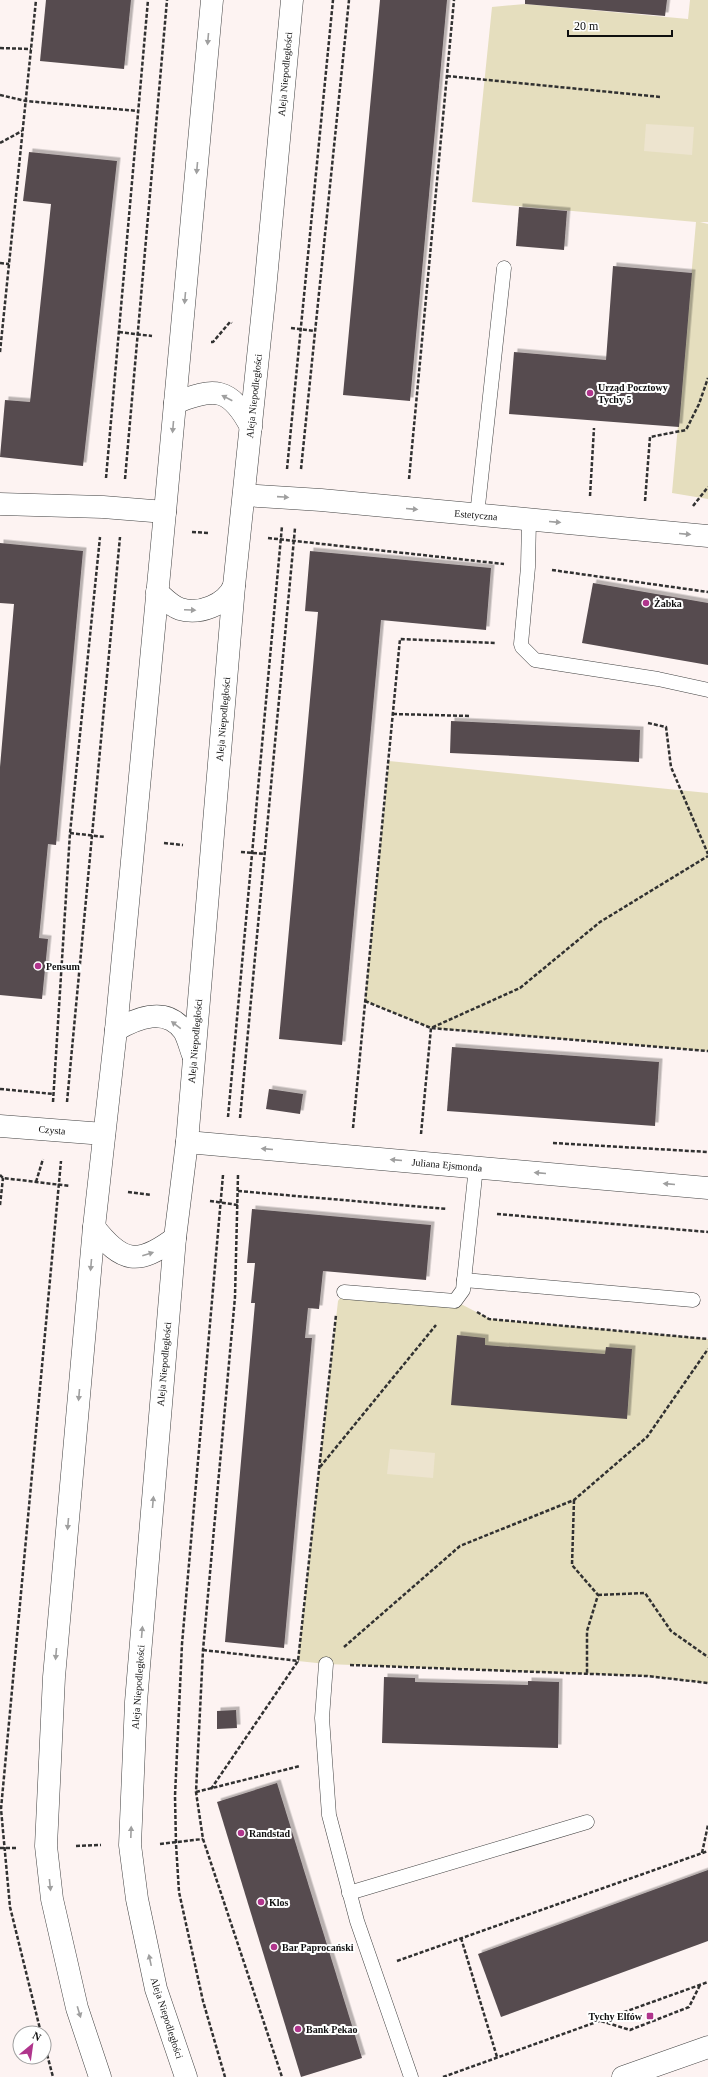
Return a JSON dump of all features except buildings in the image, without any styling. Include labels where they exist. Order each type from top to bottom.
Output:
[{"type":"street","points":[[100,2077],[78,2008],[52,1899],[46,1846],[54,1677],[94,1226],[116,1030],[165,521],[212,0]]},
{"type":"street","name":"Aleja Niepodległości","points":[[186,2077],[156,1989],[137,1899],[130,1845],[136,1702],[175,1238],[187,1142],[234,586],[262,326],[292,0]]},
{"type":"street","points":[[175,403],[204,392],[223,396],[230,399],[241,409],[251,427]]},
{"type":"street","name":"Estetyczna","points":[[244,495],[708,536]]},
{"type":"street","points":[[0,504],[113,508],[165,521]]},
{"type":"street","points":[[157,592],[174,606],[194,611],[217,604],[227,597],[234,586]]},
{"type":"street","points":[[116,1030],[142,1017],[154,1016],[167,1019],[173,1022],[184,1032],[194,1058]]},
{"type":"street","name":"Czysta","points":[[0,1126],[104,1134]]},
{"type":"street","name":"Juliana Ejsmonda","points":[[187,1142],[708,1188]]},
{"type":"street","points":[[94,1226],[109,1246],[121,1253],[134,1257],[155,1252],[175,1238]]},
{"type":"street","points":[[622,2077],[708,2047]]},
{"type":"lane","points":[[477,515],[504,268]]},
{"type":"lane","points":[[529,520],[528,567],[521,644],[522,647],[535,660],[658,680],[708,690]]},
{"type":"lane","points":[[344,1292],[455,1301],[464,1290],[476,1167]]},
{"type":"lane","points":[[464,1280],[693,1300]]},
{"type":"lane","points":[[326,1664],[322,1718],[329,1815],[349,1893],[373,1969],[411,2077]]},
{"type":"lane","points":[[349,1893],[587,1822]]},
{"type":"path","points":[[0,352],[36,0]]},
{"type":"path","points":[[39,2025],[10,1906],[1,1809],[58,1131],[91,835],[113,508],[119,332],[148,0]]},
{"type":"path","points":[[36,1182],[58,1131],[54,1094],[70,833],[113,508],[138,334],[167,0]]},
{"type":"path","points":[[225,2077],[203,2001],[179,1892],[175,1796],[182,1644],[232,1146],[265,854],[294,541],[291,498],[301,329],[333,0]]},
{"type":"path","points":[[282,2077],[203,1838],[196,1792],[203,1650],[234,1297],[238,1205],[232,1146],[254,853],[281,539],[291,498],[315,331],[349,0]]},
{"type":"path","points":[[409,481],[454,0]]},
{"type":"path","points":[[0,48],[31,49]]},
{"type":"path","points":[[447,76],[661,97]]},
{"type":"path","points":[[0,95],[26,100],[138,111]]},
{"type":"path","points":[[0,143],[23,130]]},
{"type":"path","points":[[0,263],[9,264]]},
{"type":"path","points":[[119,332],[213,342],[230,322],[315,331]]},
{"type":"path","points":[[644,504],[650,437],[686,430],[699,404],[708,378]]},
{"type":"path","points":[[589,499],[594,428]]},
{"type":"path","points":[[690,509],[708,488]]},
{"type":"path","points":[[165,521],[239,536],[294,541]]},
{"type":"path","points":[[353,1129],[400,639],[521,644]]},
{"type":"path","points":[[393,714],[470,716]]},
{"type":"path","points":[[431,1028],[520,988],[600,922],[708,855],[671,767],[666,727],[648,723]]},
{"type":"path","points":[[70,833],[265,854]]},
{"type":"path","points":[[365,1001],[431,1028],[708,1051]]},
{"type":"path","points":[[420,1135],[431,1028]]},
{"type":"path","points":[[0,1089],[54,1094]]},
{"type":"path","points":[[0,1175],[3,1178],[0,1205]]},
{"type":"path","points":[[211,1788],[298,1661],[338,1301],[344,1292]]},
{"type":"path","points":[[320,1468],[455,1301],[489,1318],[708,1338]]},
{"type":"path","points":[[326,1664],[460,1546],[574,1500],[647,1437],[708,1349]]},
{"type":"path","points":[[574,1500],[572,1565],[598,1595]]},
{"type":"path","points":[[598,1595],[645,1593],[671,1631],[708,1658]]},
{"type":"path","points":[[587,1674],[587,1631],[598,1595]]},
{"type":"path","points":[[203,1650],[326,1664],[647,1676],[708,1683]]},
{"type":"path","points":[[196,1792],[325,1760]]},
{"type":"path","points":[[702,1853],[708,1825]]},
{"type":"path","points":[[373,1969],[708,1851]]},
{"type":"path","points":[[461,1938],[497,2057]]},
{"type":"path","points":[[443,2077],[708,1982]]},
{"type":"path","points":[[600,2020],[630,2030],[689,2008],[700,1984]]},
{"type":"path","points":[[50,2065],[53,2077]]},
{"type":"shaded area","points":[[690,0],[708,0],[708,222],[700,222],[708,224],[708,499],[672,493],[696,222],[472,202],[492,7],[525,4],[688,19]]},
{"type":"shaded area","points":[[646,124],[694,127],[692,155],[644,151]]},
{"type":"shaded area","points":[[389,761],[708,793],[708,1051],[431,1028],[365,1001]]},
{"type":"shaded area","points":[[344,1292],[455,1301],[490,1319],[708,1339],[708,1683],[647,1676],[326,1664],[298,1661],[338,1301]]},
{"type":"shaded area","points":[[390,1449],[435,1453],[433,1478],[387,1474]]},
{"type":"place","name":"Urząd Pocztowy Tychy 5","points":[[590,393]]},
{"type":"place","name":"Żabka","points":[[646,603]]},
{"type":"place","name":"Pensum","points":[[38,966]]},
{"type":"place","name":"Randstad","points":[[241,1833]]},
{"type":"place","name":"Klos","points":[[261,1902]]},
{"type":"place","name":"Bar Paprocański","points":[[274,1947]]},
{"type":"place","name":"Tychy Elfów","points":[[650,2016]]},
{"type":"place","name":"Bank Pekao","points":[[298,2029]]}]
